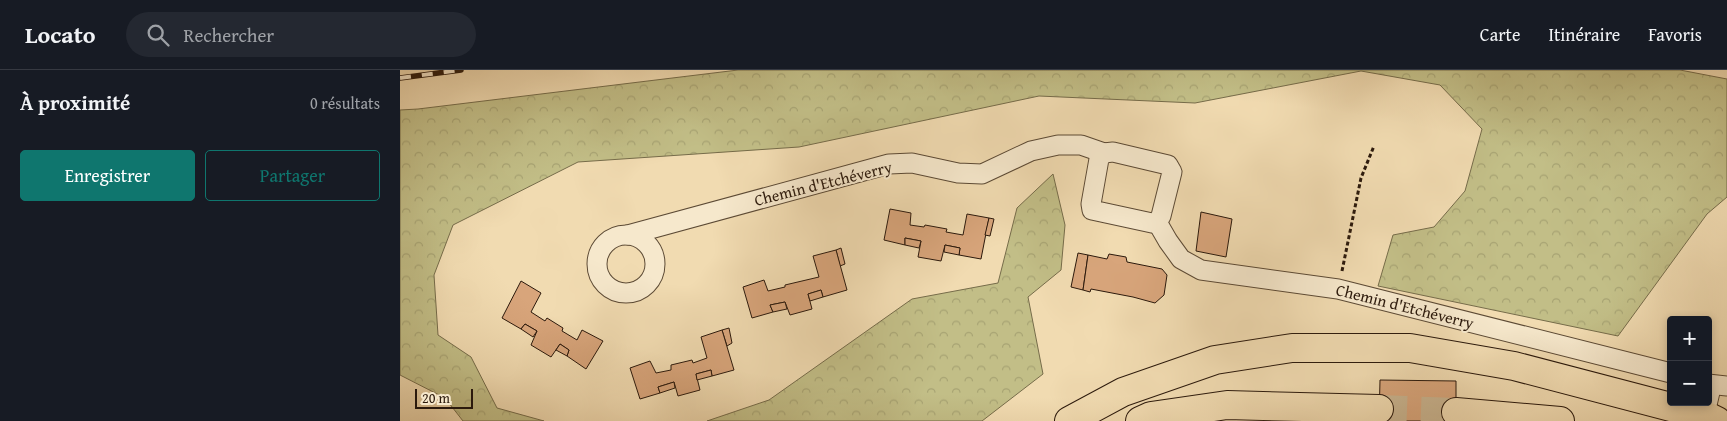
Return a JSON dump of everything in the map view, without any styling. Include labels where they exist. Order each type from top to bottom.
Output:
[{"type":"highway","points":[[1069,421],[1123,392],[1215,360],[1292,348],[1410,348],[1514,366],[1713,419]]},
{"type":"highway","points":[[1140,421],[1151,416],[1227,405],[1379,409]]},
{"type":"highway","points":[[1456,412],[1560,421]]},
{"type":"street","name":"Chemin d'Etchéverry","points":[[628,235],[889,164],[912,163],[958,173],[982,174],[1031,151],[1058,145],[1081,145],[1104,153],[1113,152],[1168,165],[1172,172],[1158,222],[1168,241],[1181,258],[1201,270],[1338,289],[1667,372]]},
{"type":"street","points":[[1104,153],[1099,159],[1091,204],[1092,210],[1152,223],[1158,222]]},
{"type":"lane","points":[[1713,419],[1717,385]]},
{"type":"path","points":[[1338,289],[1361,178],[1374,146]]},
{"type":"green space","points":[[738,70],[1680,70],[1727,79],[1727,197],[1707,214],[1618,336],[1378,286],[1393,235],[1434,227],[1465,191],[1482,129],[1440,85],[1361,71],[1195,103],[1039,96],[799,147],[578,162],[453,225],[434,275],[438,335],[471,357],[497,408],[544,421],[463,421],[445,398],[400,375],[400,110]]},
{"type":"green space","points":[[1053,174],[1065,225],[1061,270],[1028,297],[1043,374],[982,421],[707,421],[769,400],[912,299],[998,283],[1017,208]]},
{"type":"building","points":[[890,209],[911,213],[910,225],[924,227],[925,225],[947,229],[946,232],[963,235],[967,214],[989,218],[981,259],[959,255],[960,248],[945,245],[941,261],[918,257],[921,241],[905,238],[905,245],[884,240]]},
{"type":"building","points":[[1201,212],[1232,219],[1226,257],[1196,251]]},
{"type":"building","points":[[989,218],[994,219],[990,236],[985,235]]},
{"type":"building","points":[[905,238],[921,241],[919,248],[905,245]]},
{"type":"building","points":[[945,245],[960,248],[959,255],[944,252]]},
{"type":"building","points":[[841,248],[845,264],[840,266],[836,250]]},
{"type":"building","points":[[836,250],[847,290],[823,297],[821,290],[808,294],[812,309],[790,315],[785,302],[770,305],[773,312],[752,318],[743,287],[764,280],[768,291],[819,277],[813,256]]},
{"type":"building","points":[[1078,253],[1088,255],[1083,290],[1071,287]]},
{"type":"building","points":[[1109,254],[1126,257],[1127,262],[1162,269],[1167,275],[1164,295],[1155,303],[1091,289],[1090,292],[1083,290],[1088,255],[1107,259]]},
{"type":"building","points":[[521,281],[541,293],[531,312],[545,321],[547,318],[563,328],[562,331],[577,340],[582,330],[603,341],[586,369],[567,356],[569,350],[560,344],[551,357],[531,345],[537,331],[525,324],[521,329],[502,318]]},
{"type":"building","points":[[821,290],[823,297],[810,301],[808,294]]},
{"type":"building","points":[[785,302],[787,309],[773,312],[770,305]]},
{"type":"building","points":[[525,324],[537,331],[533,337],[521,329]]},
{"type":"building","points":[[729,328],[732,343],[727,346],[722,330]]},
{"type":"building","points":[[722,330],[734,370],[712,376],[711,370],[696,374],[700,390],[678,396],[674,382],[658,387],[660,393],[640,399],[630,368],[650,361],[656,373],[671,370],[671,365],[692,360],[693,363],[707,358],[701,337]]},
{"type":"building","points":[[560,344],[569,350],[567,356],[556,350]]},
{"type":"building","points":[[711,370],[712,376],[697,380],[696,374]]},
{"type":"building","points":[[1380,380],[1456,381],[1456,421],[1379,421]]},
{"type":"building","points":[[674,382],[675,388],[660,393],[658,387]]},
{"type":"tunnel","points":[[1379,409],[1456,412]]},
{"type":"railway","points":[[400,78],[461,70]]}]
